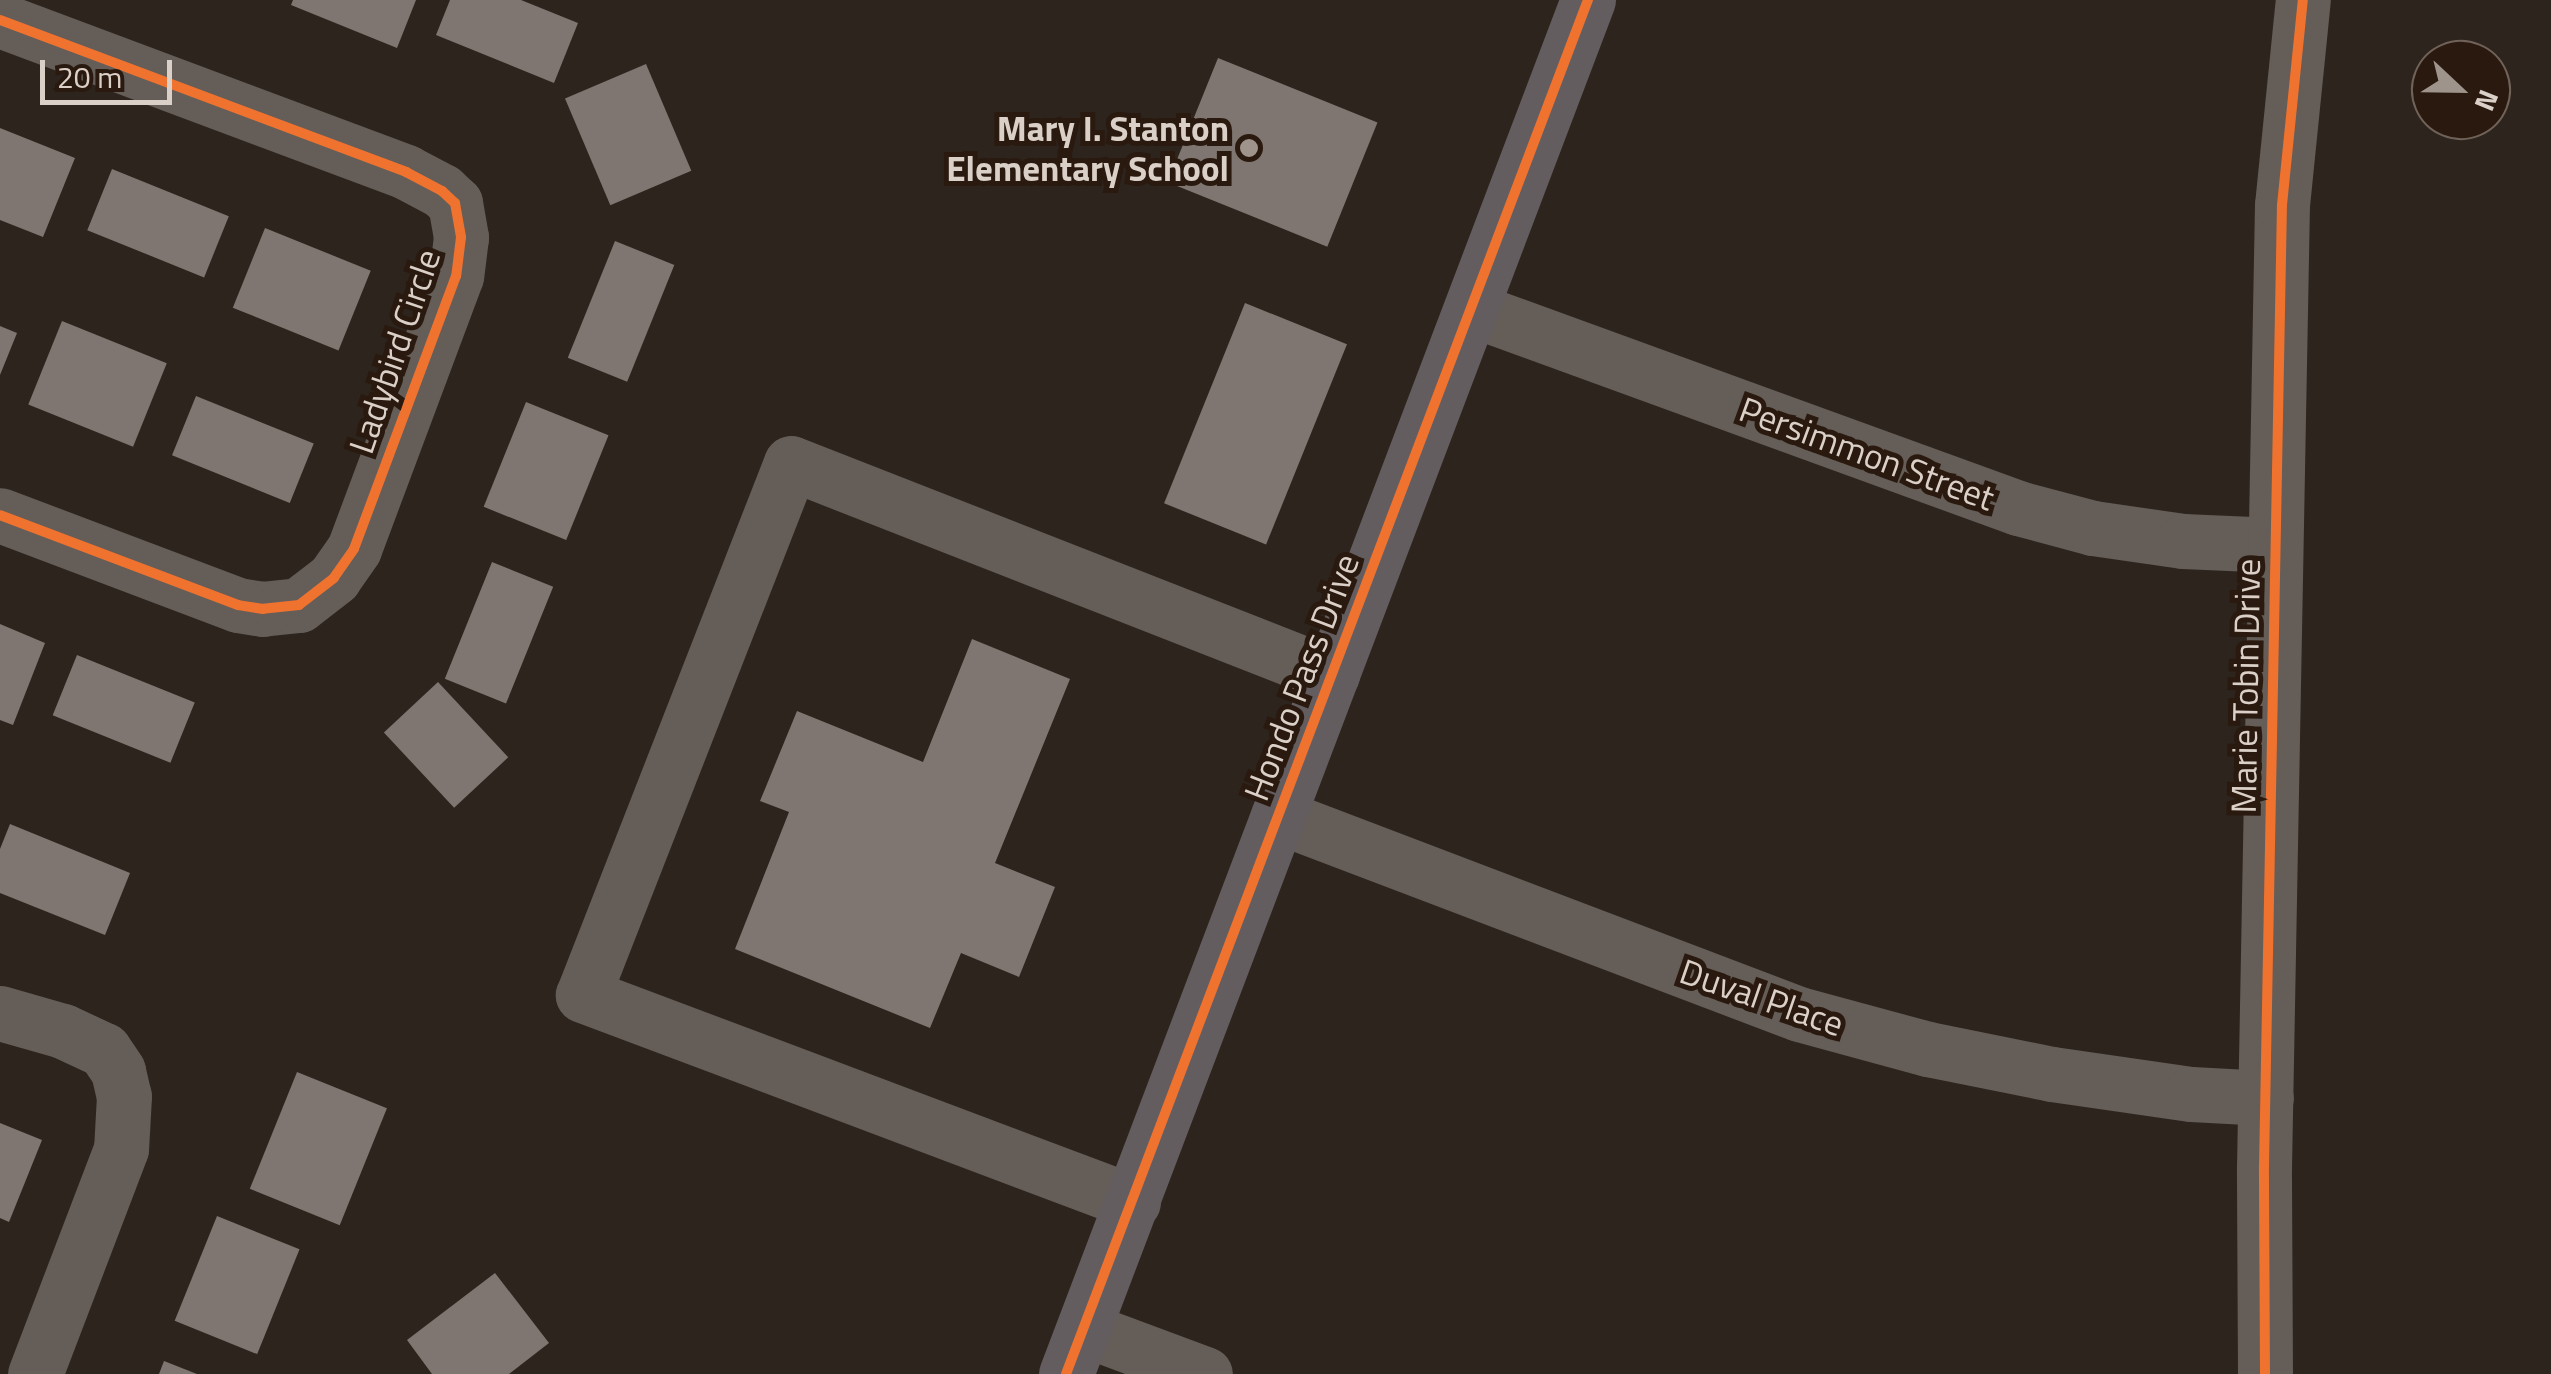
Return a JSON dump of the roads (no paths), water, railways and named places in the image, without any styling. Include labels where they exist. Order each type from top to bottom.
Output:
[{"type":"main road","name":"Hondo Pass Drive","points":[[1075,1352],[1588,0]]},
{"type":"street","name":"Marie Tobin Drive","points":[[2264,1374],[2282,205],[2303,0]]},
{"type":"street","name":"Ladybird Circle","points":[[0,20],[406,172],[442,190],[455,203],[461,237],[456,276],[354,548],[334,578],[299,605],[263,609],[238,605],[0,515]]},
{"type":"street","name":"Persimmon Street","points":[[1471,309],[2018,508],[2093,528],[2183,541],[2275,545]]},
{"type":"street","points":[[1132,1202],[583,994],[791,463],[1332,675]]},
{"type":"street","name":"Duval Place","points":[[1278,816],[1799,1014],[1928,1050],[2052,1074],[2191,1094],[2266,1098]]},
{"type":"street","points":[[0,1013],[63,1031],[104,1050],[118,1071],[124,1096],[121,1150],[35,1374]]},
{"type":"street","points":[[1075,1352],[1205,1374]]},
{"type":"place","name":"Mary I. Stanton Elementary School","points":[[1249,148]]}]
